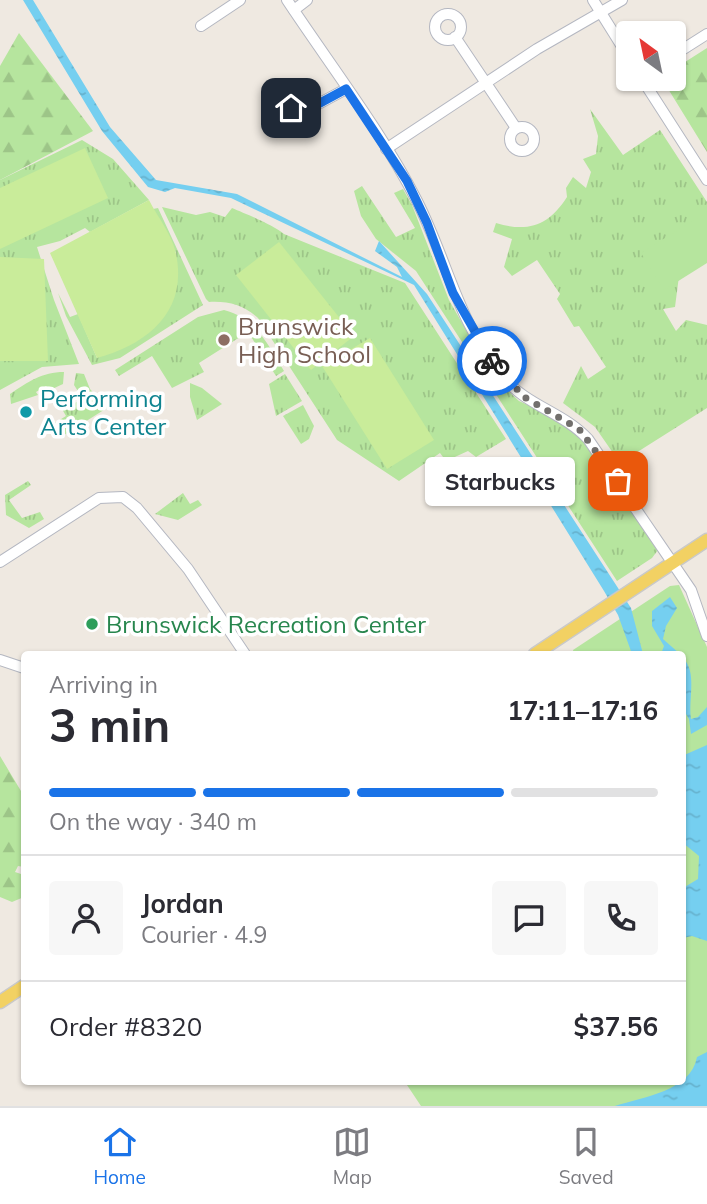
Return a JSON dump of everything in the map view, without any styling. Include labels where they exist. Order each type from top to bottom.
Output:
[{"type":"main road","points":[[540,651],[707,540]]},
{"type":"main road","points":[[0,1002],[21,988]]},
{"type":"street","points":[[201,26],[240,0]]},
{"type":"street","points":[[287,0],[386,149],[417,202],[463,314],[501,374],[524,397],[569,421],[588,439],[691,590],[707,636]]},
{"type":"street","points":[[294,10],[307,0]]},
{"type":"street","points":[[593,0],[616,37]]},
{"type":"street","points":[[386,149],[537,49],[622,0]]},
{"type":"street","points":[[686,47],[707,34]]},
{"type":"street","points":[[456,37],[516,128]]},
{"type":"street","points":[[309,109],[346,89]]},
{"type":"street","points":[[650,91],[707,180]]},
{"type":"street","points":[[0,562],[99,498],[123,498],[137,508],[188,569],[243,651]]},
{"type":"street","points":[[0,660],[21,667]]},
{"type":"green space","points":[[19,33],[93,131],[0,180],[0,66]]},
{"type":"green space","points":[[707,48],[707,152],[669,91],[686,91],[686,61]]},
{"type":"green space","points":[[590,109],[623,155],[660,130],[707,202],[707,241],[679,276],[675,307],[663,309],[676,331],[686,320],[707,325],[707,408],[620,463],[595,427],[563,403],[581,366],[588,379],[606,367],[579,326],[574,327],[557,299],[560,294],[537,260],[512,276],[504,267],[512,239],[493,232],[496,223],[528,227],[545,220],[567,197],[566,188],[573,177],[586,188],[591,172],[583,159],[596,154],[598,136]]},
{"type":"green space","points":[[82,140],[113,159],[149,200],[90,232],[85,228],[60,241],[37,247],[79,364],[42,367],[0,390],[0,180]]},
{"type":"green space","points":[[85,148],[108,198],[0,249],[0,188]]},
{"type":"green space","points":[[362,186],[396,237],[415,228],[394,193],[403,189],[412,205],[449,300],[482,358],[502,385],[519,401],[559,419],[585,442],[658,550],[652,558],[617,581],[416,271],[376,239],[361,216],[354,191]]},
{"type":"green space","points":[[149,200],[174,247],[178,274],[176,292],[170,308],[148,334],[116,352],[97,358],[50,253]]},
{"type":"green space","points":[[162,207],[196,215],[210,212],[225,217],[232,208],[267,223],[284,234],[405,283],[506,439],[476,457],[468,451],[446,461],[440,453],[399,481],[337,440],[258,318],[235,305],[209,302],[206,299]]},
{"type":"green space","points":[[158,208],[203,305],[120,358],[92,365],[66,316],[58,293],[70,317],[78,314],[97,358],[176,253],[153,209]]},
{"type":"green space","points":[[707,212],[707,263],[664,290],[641,253]]},
{"type":"green space","points":[[279,242],[354,336],[311,370],[236,275]]},
{"type":"green space","points":[[0,257],[44,259],[48,361],[0,361]]},
{"type":"green space","points":[[224,310],[245,319],[253,326],[284,371],[276,376],[248,332],[199,363],[204,372],[172,388],[152,356],[119,376],[115,370],[198,317]]},
{"type":"green space","points":[[370,338],[434,440],[387,469],[322,366]]},
{"type":"green space","points":[[64,372],[63,384],[50,390],[46,386],[36,392],[38,395],[11,404],[10,394],[23,386],[42,376]]},
{"type":"green space","points":[[76,373],[84,374],[90,389],[107,408],[61,437],[53,424],[66,416],[62,409],[83,399],[74,385]]},
{"type":"green space","points":[[285,374],[302,401],[276,416],[269,384]]},
{"type":"green space","points":[[190,383],[202,388],[222,404],[197,420],[190,397]]},
{"type":"green space","points":[[303,405],[314,426],[309,439],[301,444],[283,416]]},
{"type":"green space","points":[[28,481],[31,485],[9,500],[22,518],[40,512],[44,519],[29,528],[6,515],[5,495]]},
{"type":"green space","points":[[183,493],[190,504],[198,500],[202,505],[178,520],[155,514]]},
{"type":"green space","points":[[679,585],[707,647],[707,1106],[421,1106],[407,1085],[686,1085],[686,651],[573,650],[670,586]]},
{"type":"green space","points":[[0,756],[21,791],[21,866],[18,866],[15,872],[21,874],[21,898],[12,902],[0,897]]},
{"type":"water","points":[[23,0],[33,0],[110,127],[156,180],[237,194],[402,277],[397,267],[375,251],[379,241],[427,294],[631,608],[642,651],[631,651],[618,615],[604,591],[414,285],[231,198],[175,188],[165,192],[148,187],[102,131]]},
{"type":"water","points":[[670,597],[677,608],[666,626],[663,639],[677,651],[662,651],[664,646],[652,626],[652,611]]},
{"type":"water","points":[[686,662],[691,678],[691,719],[698,717],[707,707],[707,725],[691,734],[686,714]]},
{"type":"water","points":[[707,745],[707,941],[692,936],[686,937],[686,886],[698,879],[699,856],[686,845],[686,754]]},
{"type":"water","points":[[707,1052],[707,1106],[615,1106],[652,1096],[676,1085],[686,1085],[686,1078],[697,1057]]},
{"type":"way so far","points":[[492,361],[513,388],[524,397],[579,429],[618,481]]},
{"type":"place","name":"Brunswick High School","points":[[224,340]]},
{"type":"place","name":"Performing Arts Center","points":[[26,412]]},
{"type":"place","name":"Starbucks","points":[[618,481]]},
{"type":"place","name":"Brunswick Recreation Center","points":[[92,624]]},
{"type":"route","points":[[291,108],[302,105],[309,109],[346,89],[407,181],[427,223],[453,293],[492,361]]}]
